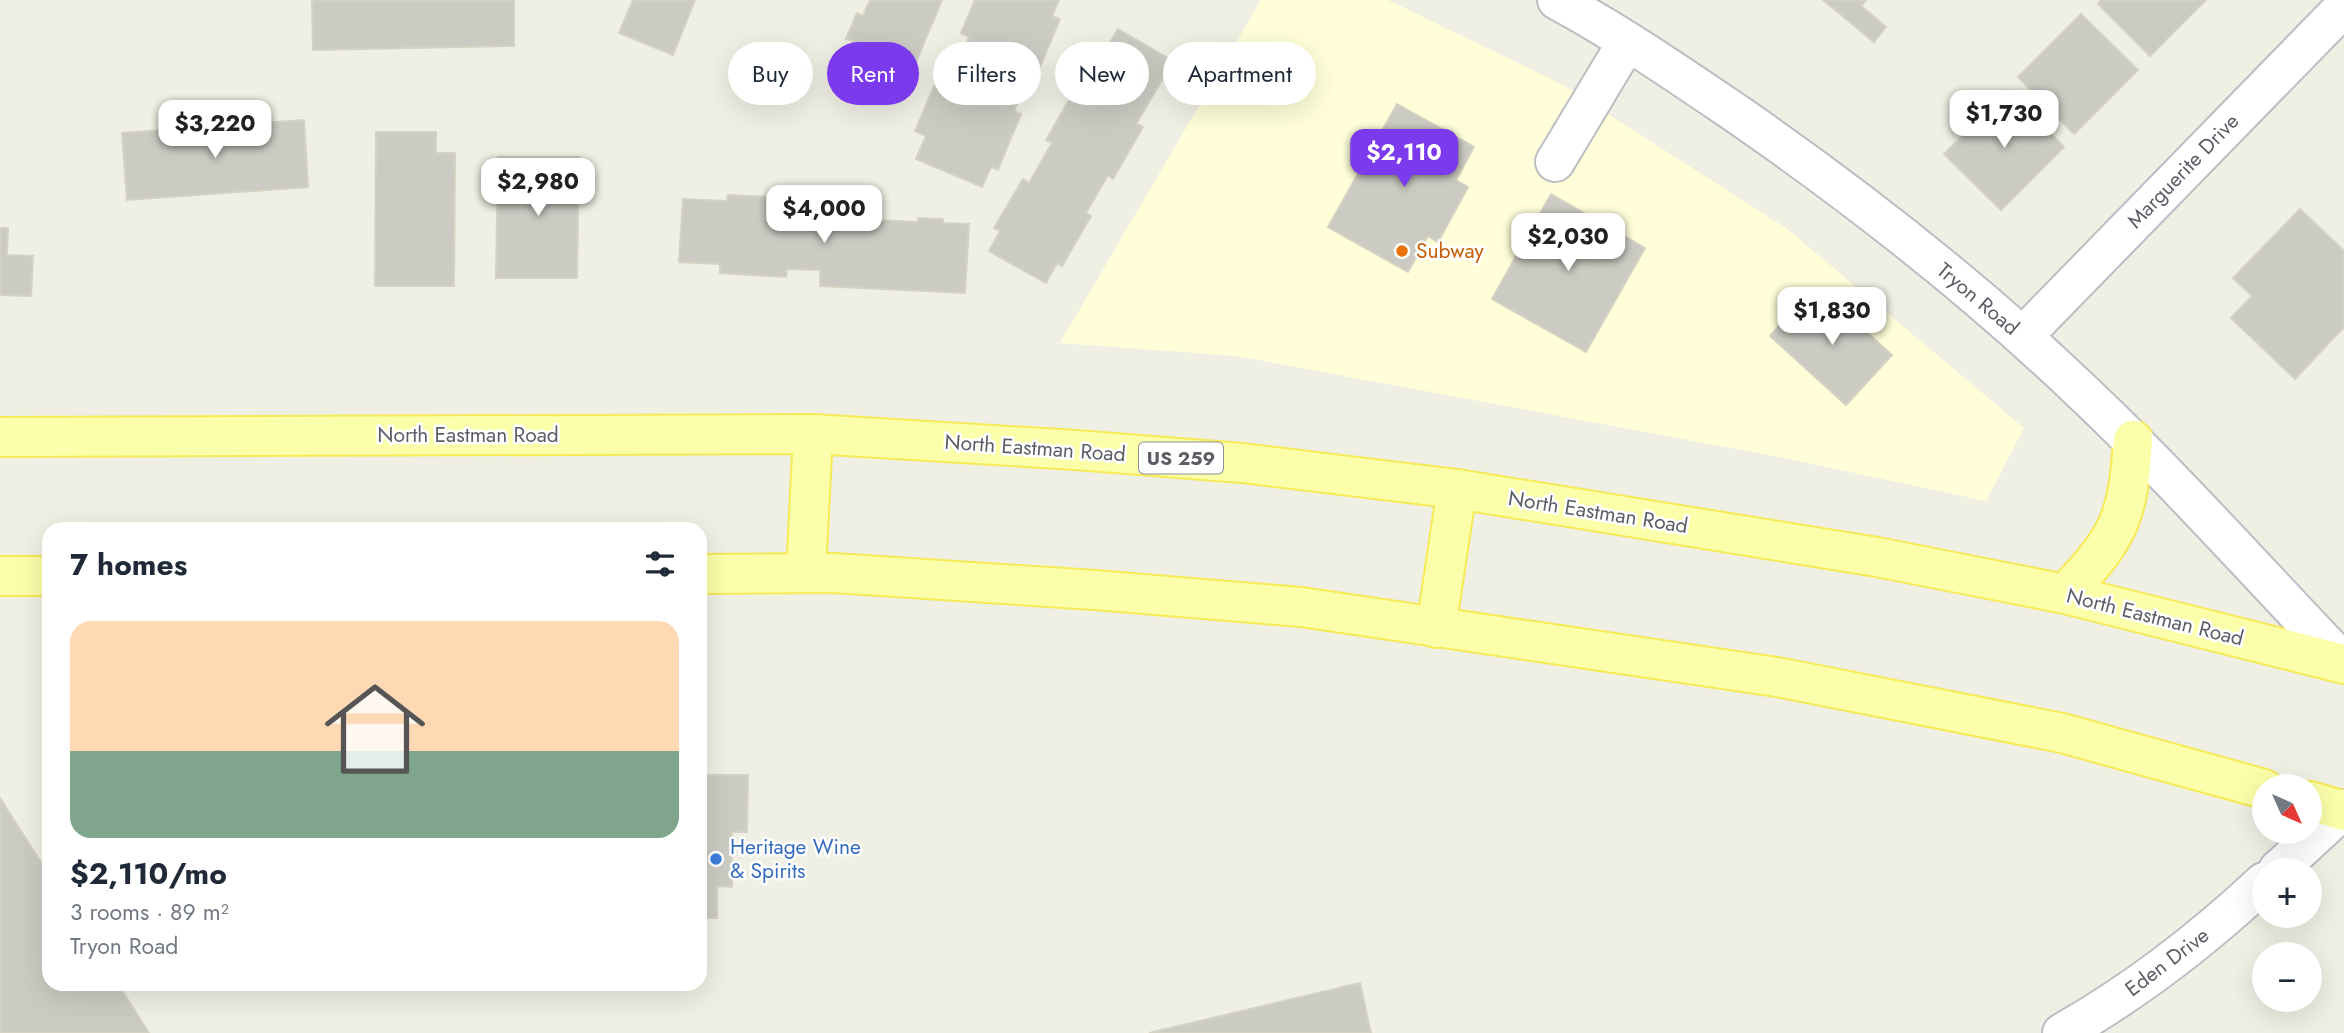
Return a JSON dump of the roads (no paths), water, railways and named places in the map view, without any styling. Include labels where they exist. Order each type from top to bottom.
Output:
[{"type":"main road","points":[[806,573],[813,434]]},
{"type":"main road","name":"North Eastman Road","points":[[0,437],[813,434],[1229,462],[1457,489],[1877,557],[2066,594],[2344,664]]},
{"type":"main road","points":[[2066,594],[2110,542],[2122,517],[2130,486],[2133,440]]},
{"type":"main road","points":[[1436,628],[1457,489]]},
{"type":"main road","points":[[707,574],[806,573],[1301,607],[1777,677],[2062,733],[2252,786]]},
{"type":"main road","points":[[0,576],[42,576]]},
{"type":"street","name":"Tryon Road","points":[[1557,0],[1627,42],[1767,135],[1909,241],[2023,336],[2133,440],[2344,664]]},
{"type":"street","name":"Marguerite Drive","points":[[2023,336],[2344,6]]},
{"type":"street","points":[[1555,162],[1627,42]]},
{"type":"street","points":[[2289,858],[2335,808]]},
{"type":"street","name":"Eden Drive","points":[[2062,1033],[2113,1002],[2169,962],[2252,892]]},
{"type":"place","name":"Subway","points":[[1402,251]]},
{"type":"place","name":"Heritage Wine & Spirits","points":[[716,859]]}]
